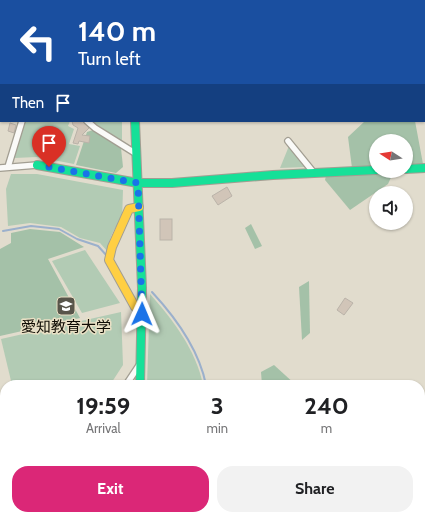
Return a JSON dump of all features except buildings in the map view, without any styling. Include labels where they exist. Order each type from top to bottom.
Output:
[{"type":"street","points":[[8,167],[22,122]]},
{"type":"street","points":[[88,122],[94,128],[135,153]]},
{"type":"street","points":[[135,122],[142,314],[140,380]]},
{"type":"street","points":[[288,141],[314,173]]},
{"type":"street","points":[[0,168],[37,165],[138,183],[172,183],[369,170]]},
{"type":"street","points":[[413,169],[425,168]]},
{"type":"street","points":[[139,207],[129,209],[112,247],[109,260],[132,301],[142,314]]},
{"type":"street","points":[[129,380],[142,361]]},
{"type":"green space","points":[[25,122],[70,122],[68,126],[74,129],[69,144],[80,146],[74,164],[37,157],[14,158]]},
{"type":"green space","points":[[93,122],[122,122],[122,142]]},
{"type":"green space","points":[[364,122],[415,122],[423,164],[413,165],[413,134],[369,134],[369,167],[352,168],[348,137]]},
{"type":"green space","points":[[93,130],[121,148],[123,167],[116,173],[76,165],[87,132]]},
{"type":"green space","points":[[289,146],[305,167],[280,168]]},
{"type":"green space","points":[[11,174],[37,174],[123,190],[122,220],[112,235],[108,252],[100,243],[80,238],[61,227],[30,223],[8,226],[6,189]]},
{"type":"green space","points":[[369,174],[369,178],[391,178],[388,184],[385,186],[369,186],[369,197],[350,210],[325,180],[326,176]]},
{"type":"green space","points":[[251,224],[262,246],[255,249],[245,228]]},
{"type":"green space","points":[[30,229],[60,232],[84,247],[48,259],[80,318],[0,336],[0,249],[11,243],[11,233]]},
{"type":"green space","points":[[85,250],[120,303],[82,313],[52,261]]},
{"type":"green space","points":[[309,281],[310,333],[302,340],[299,287]]},
{"type":"green space","points":[[150,294],[167,314],[182,336],[195,360],[202,380],[147,380]]},
{"type":"green space","points":[[121,312],[123,365],[113,380],[11,380],[1,339]]},
{"type":"green space","points":[[274,365],[290,380],[262,380],[261,372]]},
{"type":"waterway","points":[[3,231],[31,226],[59,229],[77,239],[98,246],[107,256]]},
{"type":"waterway","points":[[152,292],[178,323],[198,359],[205,380]]},
{"type":"traffic: fast","points":[[135,122],[142,288],[140,380]]},
{"type":"traffic: fast","points":[[37,165],[138,183],[172,183],[273,175],[369,170]]},
{"type":"traffic: fast","points":[[413,169],[425,168]]},
{"type":"traffic: slow","points":[[139,207],[129,209],[112,247],[109,260],[135,307],[142,314]]},
{"type":"place","name":"愛知教育大学","points":[[66,306]]},
{"type":"route","points":[[49,167],[138,183],[142,314]]}]
